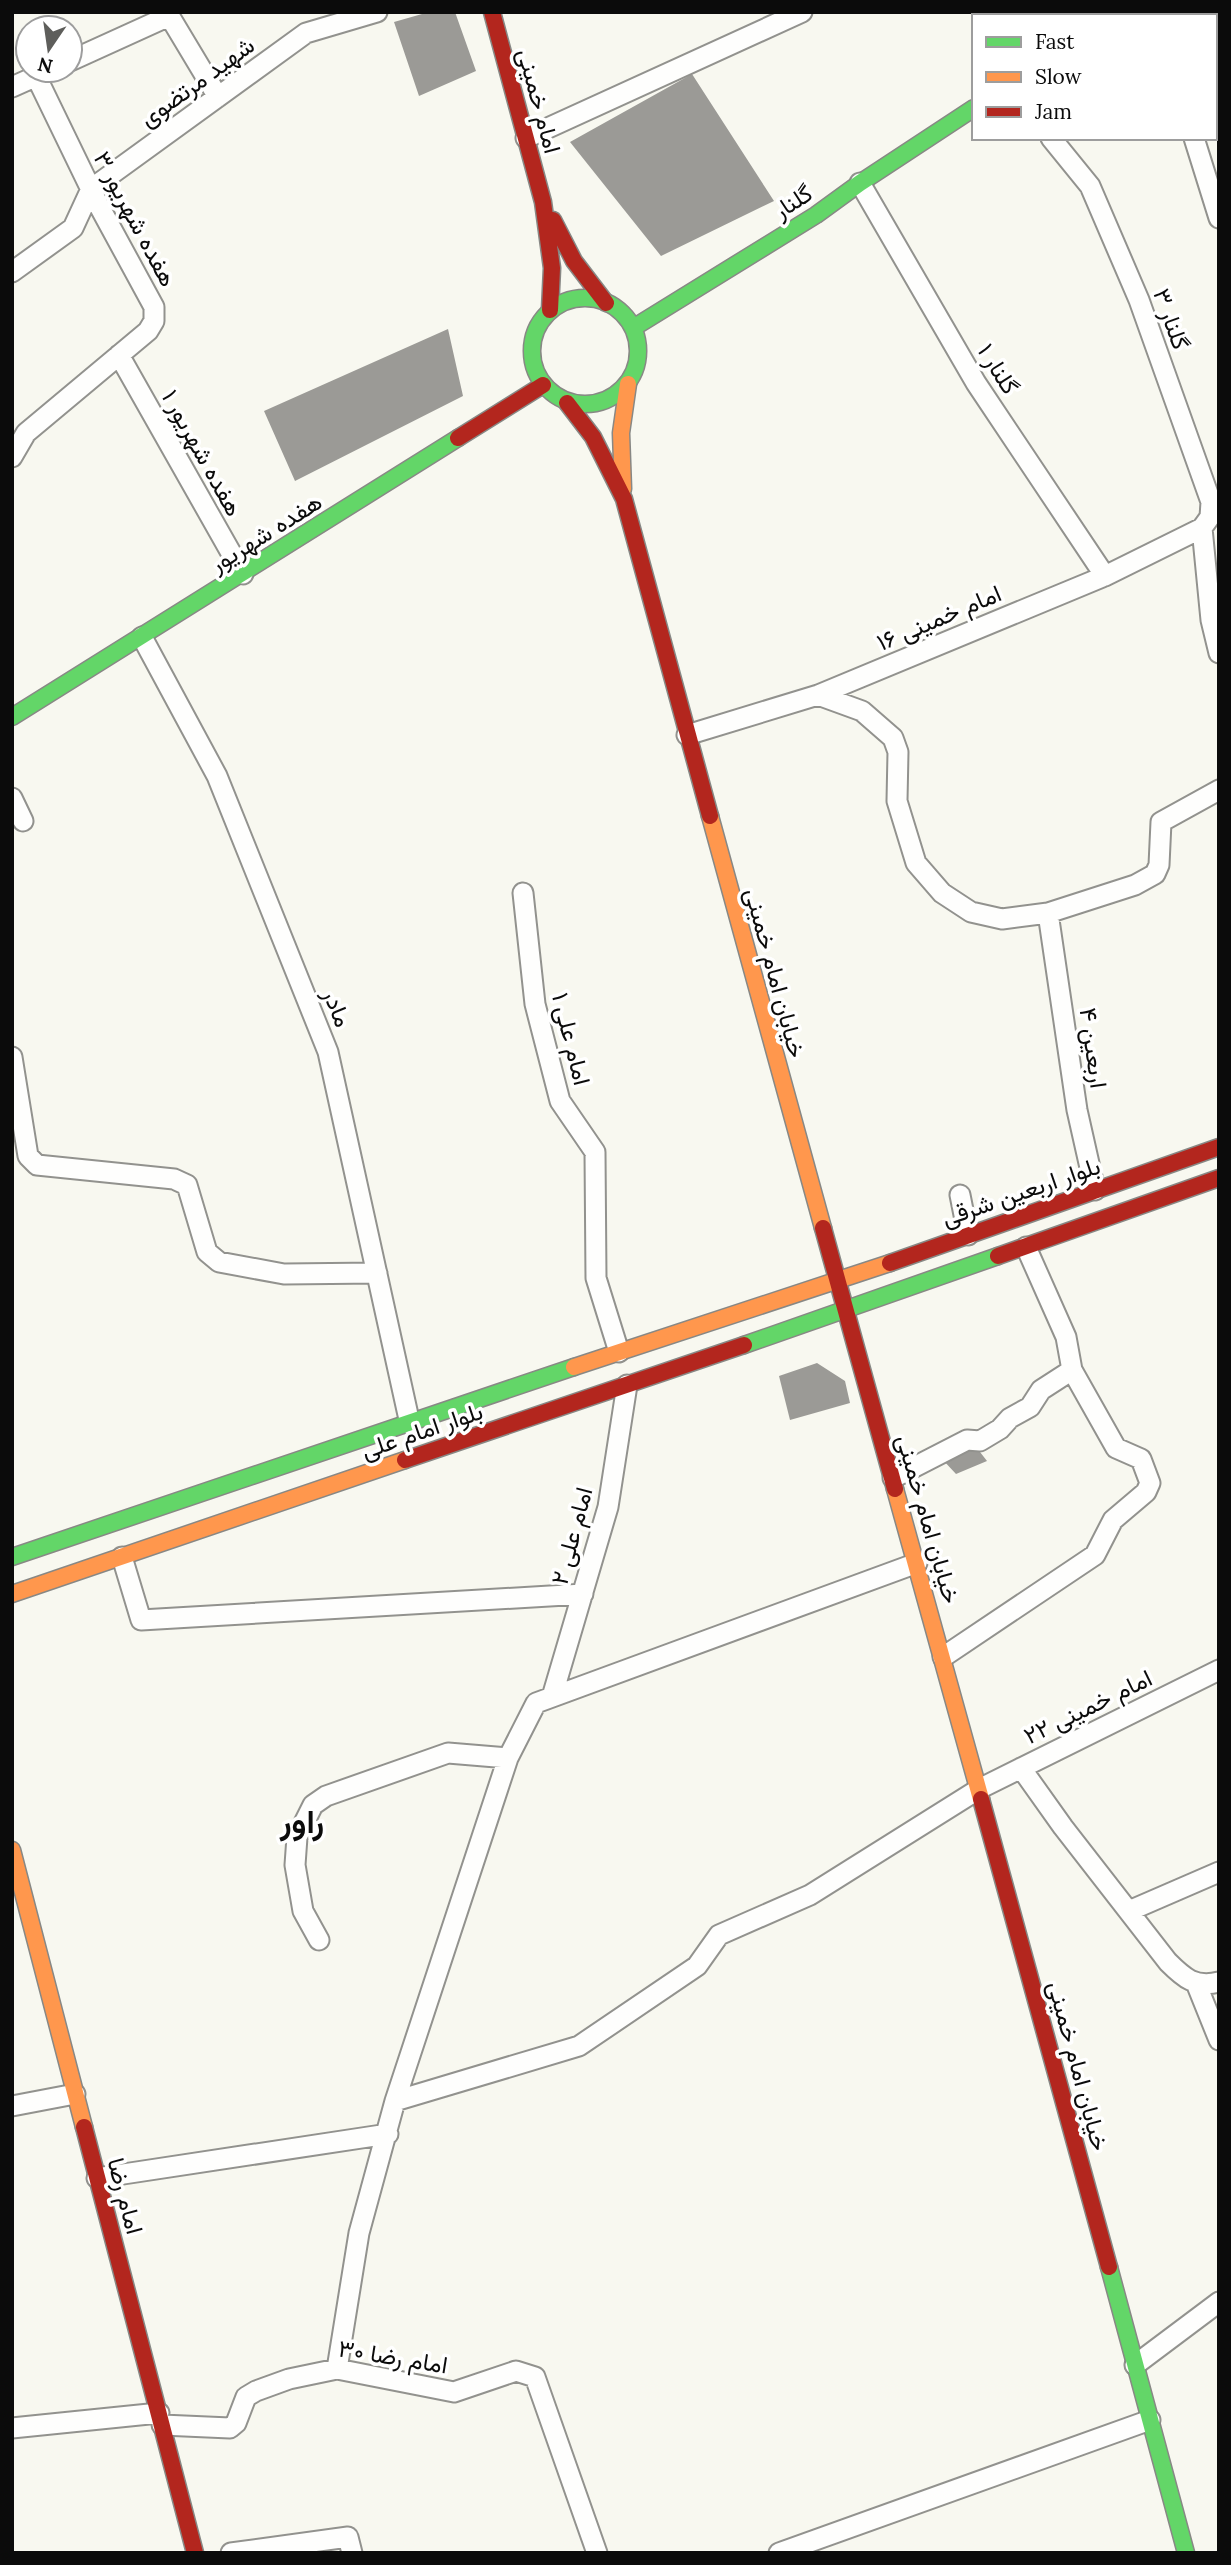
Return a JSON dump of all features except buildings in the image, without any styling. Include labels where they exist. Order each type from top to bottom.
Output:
[{"type":"main road","name":"امام خمینی","points":[[492,12],[543,202]]},
{"type":"main road","name":"گلنار","points":[[633,328],[816,215],[972,109]]},
{"type":"main road","points":[[543,202],[574,261],[606,303]]},
{"type":"main road","points":[[543,202],[552,268],[550,310]]},
{"type":"main road","points":[[591,298],[613,305],[630,321],[638,341],[638,363],[628,384],[621,433],[624,499],[593,438],[567,403],[548,391],[536,373],[530,350],[535,328],[550,310],[569,300],[591,298]]},
{"type":"main road","points":[[567,403],[590,405],[612,398],[628,384]]},
{"type":"main road","name":"هفده شهریور","points":[[12,718],[544,385]]},
{"type":"main road","name":"خیابان امام خمینی","points":[[624,499],[1186,2553]]},
{"type":"main road","name":"بلوار اربعین شرقی","points":[[838,1281],[1219,1147]]},
{"type":"main road","points":[[846,1310],[1219,1178]]},
{"type":"main road","name":"بلوار امام علی","points":[[12,1557],[838,1281]]},
{"type":"main road","name":"بلوار امام علی","points":[[12,1594],[846,1310]]},
{"type":"main road","name":"امام رضا","points":[[12,1850],[195,2553]]},
{"type":"street","name":"شهید مرتضوی","points":[[91,189],[306,33],[377,12]]},
{"type":"street","points":[[526,138],[802,12]]},
{"type":"street","points":[[84,54],[168,14],[218,97]]},
{"type":"street","name":"هفده شهریور ۳","points":[[12,457],[26,433],[148,331],[154,321],[154,306],[91,189],[48,84]]},
{"type":"street","name":"گلنار ۳","points":[[1053,140],[1090,186],[1139,300],[1211,502],[1211,620],[1219,653]]},
{"type":"street","points":[[1195,140],[1219,218]]},
{"type":"street","name":"گلنار ۱","points":[[860,183],[976,383],[1105,576]]},
{"type":"street","points":[[12,272],[74,228],[91,189]]},
{"type":"street","name":"هفده شهریور ۱","points":[[119,355],[243,574]]},
{"type":"street","name":"امام خمینی ۱۶","points":[[687,735],[818,695],[1105,576],[1210,519]]},
{"type":"street","name":"مادر","points":[[142,637],[218,776],[328,1052],[410,1424]]},
{"type":"street","points":[[818,695],[862,711],[893,737],[898,752],[897,802],[916,863],[942,893],[971,912],[1002,919],[1048,913],[1135,885],[1155,874],[1159,865],[1161,822],[1219,790]]},
{"type":"street","points":[[12,798],[23,821]]},
{"type":"street","name":"امام علی ۱","points":[[523,893],[535,1004],[561,1101],[595,1152],[596,1278],[619,1352]]},
{"type":"street","name":"اربعین ۴","points":[[1048,913],[1077,1110],[1095,1190]]},
{"type":"street","points":[[12,1057],[28,1156],[37,1165],[174,1179],[187,1185],[207,1252],[219,1262],[284,1274],[377,1273]]},
{"type":"street","points":[[960,1195],[968,1235]]},
{"type":"street","points":[[943,1657],[1095,1555],[1113,1520],[1146,1492],[1150,1483],[1141,1459],[1116,1448],[1072,1370],[1066,1336],[1026,1247]]},
{"type":"street","points":[[893,1478],[967,1440],[980,1441],[1000,1429],[1010,1418],[1030,1407],[1041,1390],[1072,1370]]},
{"type":"street","name":"امام علی ۲","points":[[552,1698],[608,1507],[627,1385]]},
{"type":"street","points":[[122,1557],[141,1620],[583,1594]]},
{"type":"street","points":[[337,2369],[359,2233],[395,2101],[508,1758],[536,1703],[917,1563]]},
{"type":"street","name":"امام خمینی ۲۲","points":[[395,2101],[579,2046],[696,1966],[719,1935],[810,1895],[979,1789],[1219,1670]]},
{"type":"street","points":[[319,1940],[303,1911],[295,1865],[297,1837],[313,1805],[326,1796],[448,1754],[508,1758]]},
{"type":"street","points":[[1021,1768],[1063,1827],[1168,1962],[1187,1981],[1207,1985],[1219,1982]]},
{"type":"street","points":[[1129,1911],[1219,1872]]},
{"type":"street","points":[[1196,1983],[1219,2040]]},
{"type":"street","points":[[12,2106],[75,2094]]},
{"type":"street","points":[[97,2178],[388,2134]]},
{"type":"street","points":[[1135,2365],[1219,2302]]},
{"type":"street","name":"امام رضا ۳۰","points":[[160,2419],[230,2428],[236,2423],[246,2397],[256,2391],[289,2379],[337,2369],[454,2392],[516,2371],[535,2378],[597,2553]]},
{"type":"street","points":[[12,2428],[160,2419]]},
{"type":"street","points":[[779,2553],[1150,2420]]},
{"type":"street","points":[[231,2553],[348,2537],[352,2553]]},
{"type":"traffic: fast","points":[[633,328],[816,215],[972,109]]},
{"type":"traffic: fast","points":[[585,298],[605,302],[623,313],[634,331],[638,351],[634,371],[623,389],[605,400],[585,404],[565,400],[547,389],[536,371],[532,351],[536,331],[547,313],[565,302],[585,298]]},
{"type":"traffic: fast","points":[[12,717],[458,438]]},
{"type":"traffic: fast","points":[[744,1345],[998,1256]]},
{"type":"traffic: fast","points":[[12,1557],[574,1367]]},
{"type":"traffic: fast","points":[[1109,2267],[1186,2553]]},
{"type":"traffic: slow","points":[[623,489],[621,433],[628,384]]},
{"type":"traffic: slow","points":[[710,816],[823,1228]]},
{"type":"traffic: slow","points":[[574,1367],[890,1263]]},
{"type":"traffic: slow","points":[[12,1594],[405,1460]]},
{"type":"traffic: slow","points":[[895,1489],[981,1799]]},
{"type":"traffic: slow","points":[[12,1850],[84,2127]]},
{"type":"traffic: jam","points":[[492,12],[543,202],[552,268],[550,310]]},
{"type":"traffic: jam","points":[[553,220],[574,261],[606,303]]},
{"type":"traffic: jam","points":[[458,438],[543,385]]},
{"type":"traffic: jam","points":[[567,403],[593,437],[624,499],[710,816]]},
{"type":"traffic: jam","points":[[890,1263],[1219,1147]]},
{"type":"traffic: jam","points":[[998,1256],[1219,1178]]},
{"type":"traffic: jam","points":[[823,1228],[895,1489]]},
{"type":"traffic: jam","points":[[405,1460],[744,1345]]},
{"type":"traffic: jam","points":[[981,1799],[1109,2267]]},
{"type":"traffic: jam","points":[[84,2127],[195,2553]]},
{"type":"district","name":"راور","points":[[302,1822]]}]
